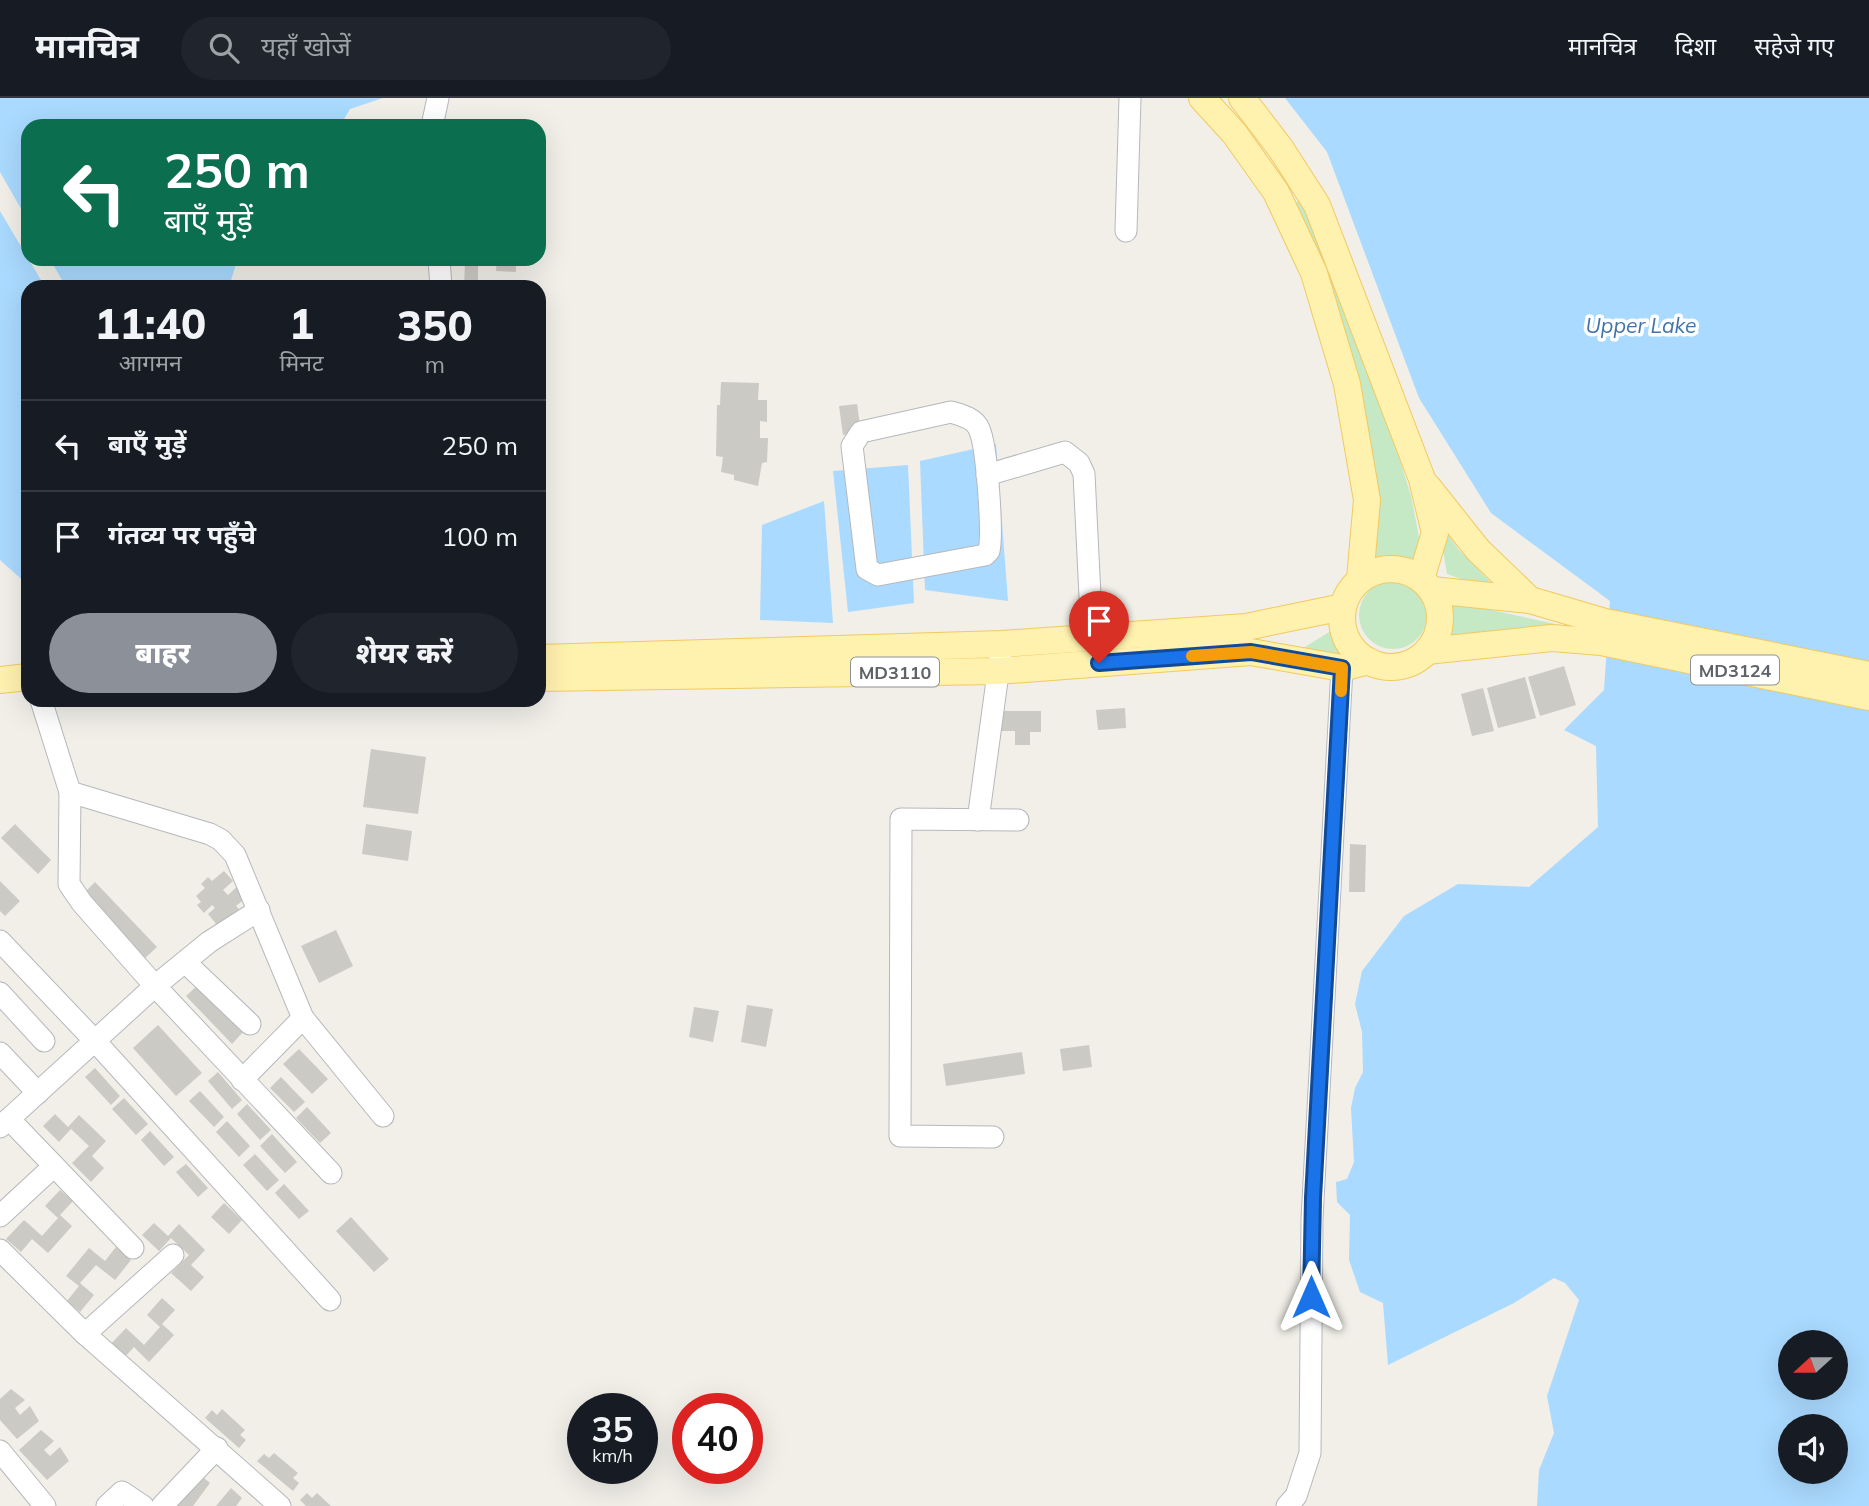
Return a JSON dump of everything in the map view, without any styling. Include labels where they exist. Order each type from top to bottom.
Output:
[{"type":"main road","points":[[1202,98],[1234,133],[1276,192],[1314,273],[1347,384],[1367,499],[1360,579]]},
{"type":"main road","points":[[1242,98],[1281,149],[1317,205],[1422,480],[1435,533],[1426,584],[1438,605],[1440,621],[1436,637],[1427,651],[1415,661],[1399,666],[1384,666],[1368,661],[1356,652],[1347,639],[1342,623],[1343,607],[1349,592],[1360,579],[1374,571],[1390,568],[1406,571],[1426,584],[1530,600]]},
{"type":"main road","points":[[1422,480],[1478,550],[1530,600]]},
{"type":"main road","name":"MD3124","points":[[1530,600],[1603,632],[1869,697]]},
{"type":"main road","name":"MD3110","points":[[546,658],[1002,644],[1247,627],[1343,607]]},
{"type":"main road","points":[[1427,651],[1603,632]]},
{"type":"main road","name":"MD3124","points":[[1603,632],[1869,675]]},
{"type":"main road","name":"MD3110","points":[[546,678],[998,671],[1251,652],[1342,668]]},
{"type":"main road","points":[[1342,668],[1368,661]]},
{"type":"main road","points":[[0,680],[21,678]]},
{"type":"main road","points":[[0,695],[21,694]]},
{"type":"street","points":[[434,119],[438,98]]},
{"type":"street","points":[[1126,231],[1130,98]]},
{"type":"street","points":[[951,412],[972,420],[979,428],[987,475],[990,545],[985,555],[878,575],[867,569],[852,446],[861,432],[951,412]]},
{"type":"street","points":[[987,475],[1065,452],[1079,463],[1084,474],[1092,637]]},
{"type":"street","points":[[978,820],[1002,644]]},
{"type":"street","points":[[1287,1506],[1296,1496],[1310,1453],[1312,1219],[1342,668]]},
{"type":"street","points":[[43,707],[69,792],[69,884],[82,903],[155,986],[331,1173]]},
{"type":"street","points":[[69,792],[210,834],[221,840],[235,855],[303,1018],[383,1116]]},
{"type":"street","points":[[993,1137],[900,1136],[901,819],[1018,820]]},
{"type":"street","points":[[133,1248],[54,1166],[4,1123],[155,986],[209,942],[259,910]]},
{"type":"street","points":[[0,941],[95,1041],[330,1300]]},
{"type":"street","points":[[185,962],[250,1024]]},
{"type":"street","points":[[0,993],[44,1041]]},
{"type":"street","points":[[242,1080],[303,1018]]},
{"type":"street","points":[[0,1053],[38,1093]]},
{"type":"street","points":[[0,1216],[54,1166]]},
{"type":"street","points":[[0,1250],[86,1334],[216,1448],[267,1502]]},
{"type":"street","points":[[86,1334],[173,1255]]},
{"type":"street","points":[[162,1506],[216,1448]]},
{"type":"street","points":[[0,1451],[45,1506]]},
{"type":"street","points":[[107,1506],[122,1492],[143,1506]]},
{"type":"green space","points":[[1302,199],[1381,399],[1411,496],[1425,567],[1375,559],[1378,491],[1291,205]]},
{"type":"green space","points":[[1438,521],[1459,550],[1496,588],[1493,590],[1447,574]]},
{"type":"green space","points":[[1400,581],[1421,596],[1427,608],[1425,628],[1417,639],[1400,649],[1386,649],[1369,639],[1361,628],[1359,608],[1369,591],[1380,583]]},
{"type":"green space","points":[[1449,599],[1588,631],[1446,640],[1450,627]]},
{"type":"green space","points":[[1334,629],[1342,643],[1340,659],[1297,652]]},
{"type":"water","points":[[0,98],[383,98],[350,109],[344,119],[21,119],[21,209],[0,172]]},
{"type":"water","name":"Upper Lake","points":[[1285,98],[1869,98],[1869,1506],[1537,1506],[1539,1470],[1554,1433],[1547,1396],[1579,1300],[1565,1283],[1554,1278],[1514,1303],[1388,1365],[1383,1303],[1360,1292],[1349,1260],[1350,1215],[1337,1202],[1336,1182],[1347,1179],[1354,1162],[1351,1108],[1355,1088],[1363,1072],[1362,1032],[1355,1004],[1362,971],[1404,916],[1458,884],[1529,887],[1598,827],[1596,746],[1564,730],[1604,690],[1610,601],[1491,513],[1419,398],[1327,152]]},
{"type":"water","points":[[0,211],[21,246],[21,266],[33,266],[41,280],[21,280],[21,579],[0,560]]},
{"type":"water","points":[[54,266],[236,266],[231,280],[62,280]]},
{"type":"water","points":[[996,444],[1008,601],[925,590],[920,461]]},
{"type":"water","points":[[908,465],[914,603],[848,612],[833,471]]},
{"type":"water","points":[[824,501],[833,623],[760,620],[762,525]]},
{"type":"building","points":[[465,266],[478,266],[478,280],[464,280]]},
{"type":"building","points":[[496,266],[516,266],[516,272],[496,271]]},
{"type":"building","points":[[721,382],[759,383],[758,400],[767,400],[767,422],[760,421],[760,438],[768,438],[767,462],[762,463],[758,486],[734,480],[734,475],[721,472],[723,457],[716,456],[717,405],[720,405]]},
{"type":"building","points":[[857,404],[861,432],[843,435],[839,406]]},
{"type":"building","points":[[1564,666],[1576,705],[1540,716],[1528,677]]},
{"type":"building","points":[[1525,677],[1536,718],[1498,728],[1487,688]]},
{"type":"building","points":[[1483,688],[1494,731],[1472,736],[1461,694]]},
{"type":"building","points":[[1125,708],[1126,728],[1098,730],[1096,710]]},
{"type":"building","points":[[999,711],[1041,711],[1041,732],[1030,732],[1030,745],[1015,745],[1015,731],[999,731]]},
{"type":"building","points":[[371,749],[426,757],[418,814],[363,807]]},
{"type":"building","points":[[15,824],[51,860],[38,874],[1,838]]},
{"type":"building","points":[[366,824],[412,831],[408,861],[362,854]]},
{"type":"building","points":[[1350,844],[1366,845],[1365,892],[1349,892]]},
{"type":"building","points":[[224,871],[233,881],[223,890],[228,895],[238,886],[247,897],[236,906],[239,909],[217,925],[208,914],[215,908],[212,905],[204,913],[197,905],[201,902],[196,896],[205,888],[201,884],[208,877],[212,881]]},
{"type":"building","points":[[0,881],[20,901],[5,916],[0,911]]},
{"type":"building","points":[[95,882],[157,947],[144,959],[83,894]]},
{"type":"building","points":[[336,930],[353,966],[319,983],[301,946]]},
{"type":"building","points":[[198,985],[243,1032],[232,1044],[186,996]]},
{"type":"building","points":[[747,1005],[773,1009],[766,1047],[741,1042]]},
{"type":"building","points":[[694,1007],[719,1011],[713,1042],[689,1037]]},
{"type":"building","points":[[158,1025],[202,1073],[176,1096],[133,1048]]},
{"type":"building","points":[[1089,1045],[1092,1067],[1063,1071],[1060,1049]]},
{"type":"building","points":[[299,1049],[328,1079],[312,1094],[283,1064]]},
{"type":"building","points":[[1022,1052],[1025,1074],[946,1086],[943,1064]]},
{"type":"building","points":[[95,1068],[120,1096],[111,1105],[85,1077]]},
{"type":"building","points":[[218,1072],[242,1100],[232,1109],[208,1081]]},
{"type":"building","points":[[281,1077],[305,1102],[294,1112],[270,1088]]},
{"type":"building","points":[[200,1091],[224,1117],[214,1127],[189,1101]]},
{"type":"building","points":[[124,1098],[148,1124],[136,1135],[112,1109]]},
{"type":"building","points":[[247,1104],[271,1130],[260,1140],[237,1114]]},
{"type":"building","points":[[307,1107],[331,1133],[320,1143],[296,1118]]},
{"type":"building","points":[[55,1114],[68,1127],[79,1115],[106,1141],[92,1156],[104,1168],[91,1182],[72,1163],[89,1146],[71,1129],[59,1142],[43,1126]]},
{"type":"building","points":[[227,1121],[250,1146],[239,1157],[216,1132]]},
{"type":"building","points":[[150,1131],[174,1157],[164,1166],[141,1140]]},
{"type":"building","points":[[272,1134],[297,1162],[285,1173],[260,1146]]},
{"type":"building","points":[[255,1154],[279,1180],[267,1191],[243,1165]]},
{"type":"building","points":[[186,1164],[208,1188],[198,1197],[176,1172]]},
{"type":"building","points":[[284,1184],[309,1211],[299,1219],[275,1193]]},
{"type":"building","points":[[60,1190],[73,1201],[60,1215],[72,1226],[48,1253],[32,1239],[21,1252],[6,1239],[24,1220],[42,1236],[58,1218],[45,1206]]},
{"type":"building","points":[[224,1203],[242,1220],[229,1234],[211,1217]]},
{"type":"building","points":[[351,1217],[389,1259],[374,1272],[336,1231]]},
{"type":"building","points":[[154,1223],[168,1236],[179,1224],[205,1250],[191,1265],[204,1277],[191,1291],[171,1273],[189,1255],[171,1238],[159,1251],[142,1235]]},
{"type":"building","points":[[116,1247],[131,1260],[115,1280],[96,1265],[80,1283],[94,1295],[80,1312],[67,1301],[79,1286],[66,1276],[89,1248],[105,1261]]},
{"type":"building","points":[[162,1298],[175,1310],[162,1324],[174,1335],[149,1362],[134,1347],[122,1360],[108,1347],[126,1328],[144,1345],[160,1327],[147,1315]]},
{"type":"building","points":[[11,1389],[25,1400],[15,1408],[20,1415],[30,1406],[39,1421],[17,1439],[0,1420],[0,1399]]},
{"type":"building","points":[[222,1409],[245,1430],[240,1435],[246,1440],[239,1448],[205,1418],[212,1410],[217,1415]]},
{"type":"building","points":[[41,1430],[54,1441],[44,1450],[50,1456],[60,1447],[69,1461],[47,1480],[19,1450]]},
{"type":"building","points":[[274,1453],[298,1473],[293,1478],[299,1483],[293,1491],[257,1461],[264,1454],[269,1458]]},
{"type":"building","points":[[199,1474],[210,1483],[193,1506],[175,1506]]},
{"type":"building","points":[[231,1488],[242,1498],[236,1506],[216,1506]]},
{"type":"building","points":[[307,1493],[312,1498],[317,1493],[331,1506],[306,1506],[300,1500]]},
{"type":"slow traffic","points":[[1192,656],[1251,652],[1342,668],[1341,691]]},
{"type":"route","points":[[1099,663],[1251,652],[1342,668],[1313,1198],[1311,1297]]}]
